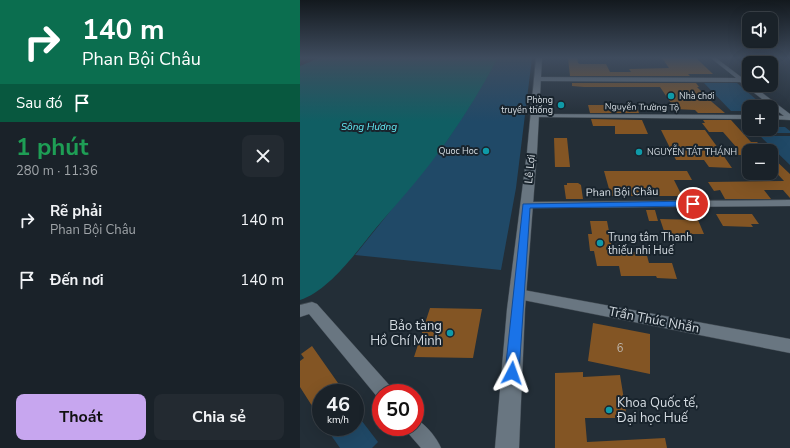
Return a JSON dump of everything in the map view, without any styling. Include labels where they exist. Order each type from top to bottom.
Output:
[{"type":"main road","name":"Lê Lợi","points":[[507,448],[518,294],[537,80]]},
{"type":"street","points":[[537,80],[741,80],[790,117]]},
{"type":"street","name":"Nguyễn Trường Tộ","points":[[534,115],[742,117]]},
{"type":"street","points":[[778,117],[790,117]]},
{"type":"street","name":"Phan Bội Châu","points":[[526,206],[790,203]]},
{"type":"street","name":"Trần Thúc Nhẫn","points":[[518,294],[790,346]]},
{"type":"street","points":[[306,309],[377,384]]},
{"type":"street","points":[[422,436],[432,448]]},
{"type":"shaded area","points":[[486,79],[529,79],[516,188],[501,270],[355,255],[448,139]]},
{"type":"shaded area","points":[[704,83],[737,83],[742,87],[742,92],[748,92],[757,100],[742,100],[742,111],[731,111]]},
{"type":"shaded area","points":[[778,127],[785,127],[790,131],[790,133],[778,133]]},
{"type":"shaded area","points":[[760,136],[790,136],[790,165],[778,153],[778,144],[768,144]]},
{"type":"shaded area","points":[[364,424],[378,442],[372,448],[340,448],[332,436],[364,436]]},
{"type":"water","name":"Sông Hương","points":[[300,79],[486,79],[462,119],[441,150],[351,259],[321,288],[300,300]]},
{"type":"building","points":[[572,83],[696,83],[699,87],[697,87],[725,113],[698,113],[695,110],[675,109],[660,87],[584,87],[572,86]]},
{"type":"building","points":[[588,105],[636,105],[639,113],[590,113]]},
{"type":"building","points":[[591,119],[642,120],[648,134],[615,134],[615,126],[593,126]]},
{"type":"building","points":[[703,120],[731,120],[742,132],[742,136],[746,136],[751,142],[757,142],[759,144],[742,144],[742,155],[723,155],[732,168],[709,167],[704,160],[676,160],[661,130],[705,130],[718,148],[737,148],[723,132],[709,132],[702,123],[705,123]]},
{"type":"building","points":[[554,138],[567,138],[570,167],[555,167]]},
{"type":"building","points":[[778,163],[790,174],[790,198],[783,190],[764,190],[771,199],[725,199],[720,190],[714,191],[708,182],[784,181],[778,175]]},
{"type":"building","points":[[604,171],[687,171],[692,180],[674,180],[682,196],[611,196]]},
{"type":"building","points":[[567,183],[578,183],[581,185],[583,199],[566,199],[564,185],[567,185]]},
{"type":"building","points":[[646,210],[655,210],[658,221],[649,221]]},
{"type":"building","points":[[716,214],[752,214],[759,224],[751,224],[753,227],[723,226]]},
{"type":"building","points":[[660,219],[698,220],[704,234],[665,234]]},
{"type":"building","name":"Trung tâm Thanh thiếu nhi Huế","points":[[590,221],[607,221],[613,252],[646,252],[649,263],[672,263],[677,279],[657,278],[656,276],[621,276],[619,266],[597,266],[594,251],[590,251],[588,234],[592,234]]},
{"type":"building","name":"Bảo tàng Hồ Chí Minh","points":[[430,308],[482,309],[473,358],[414,357]]},
{"type":"building","points":[[593,323],[650,334],[650,374],[588,361]]},
{"type":"building","points":[[312,346],[339,384],[312,384],[312,406],[300,387],[300,361],[304,358],[301,354]]},
{"type":"building","name":"Khoa Quốc tế, Đại học Huế","points":[[583,372],[583,377],[620,375],[627,418],[585,418],[587,442],[665,438],[667,448],[555,448],[555,373]]},
{"type":"place","name":"Nhà chơi","points":[[671,96]]},
{"type":"place","name":"Phòng truyền thống","points":[[561,105]]},
{"type":"place","name":"Quoc Hoc","points":[[486,151]]},
{"type":"place","name":"NGUYỄN TÁT THÁNH","points":[[639,152]]},
{"type":"place","name":"Trung tâm Thanh thiếu nhi Huế","points":[[600,243]]},
{"type":"place","name":"Bảo tàng Hồ Chí Minh","points":[[450,333]]},
{"type":"place","name":"Khoa Quốc tế, Đại học Huế","points":[[609,410]]},
{"type":"route","points":[[512,373],[516,309],[526,206],[693,204]]}]
